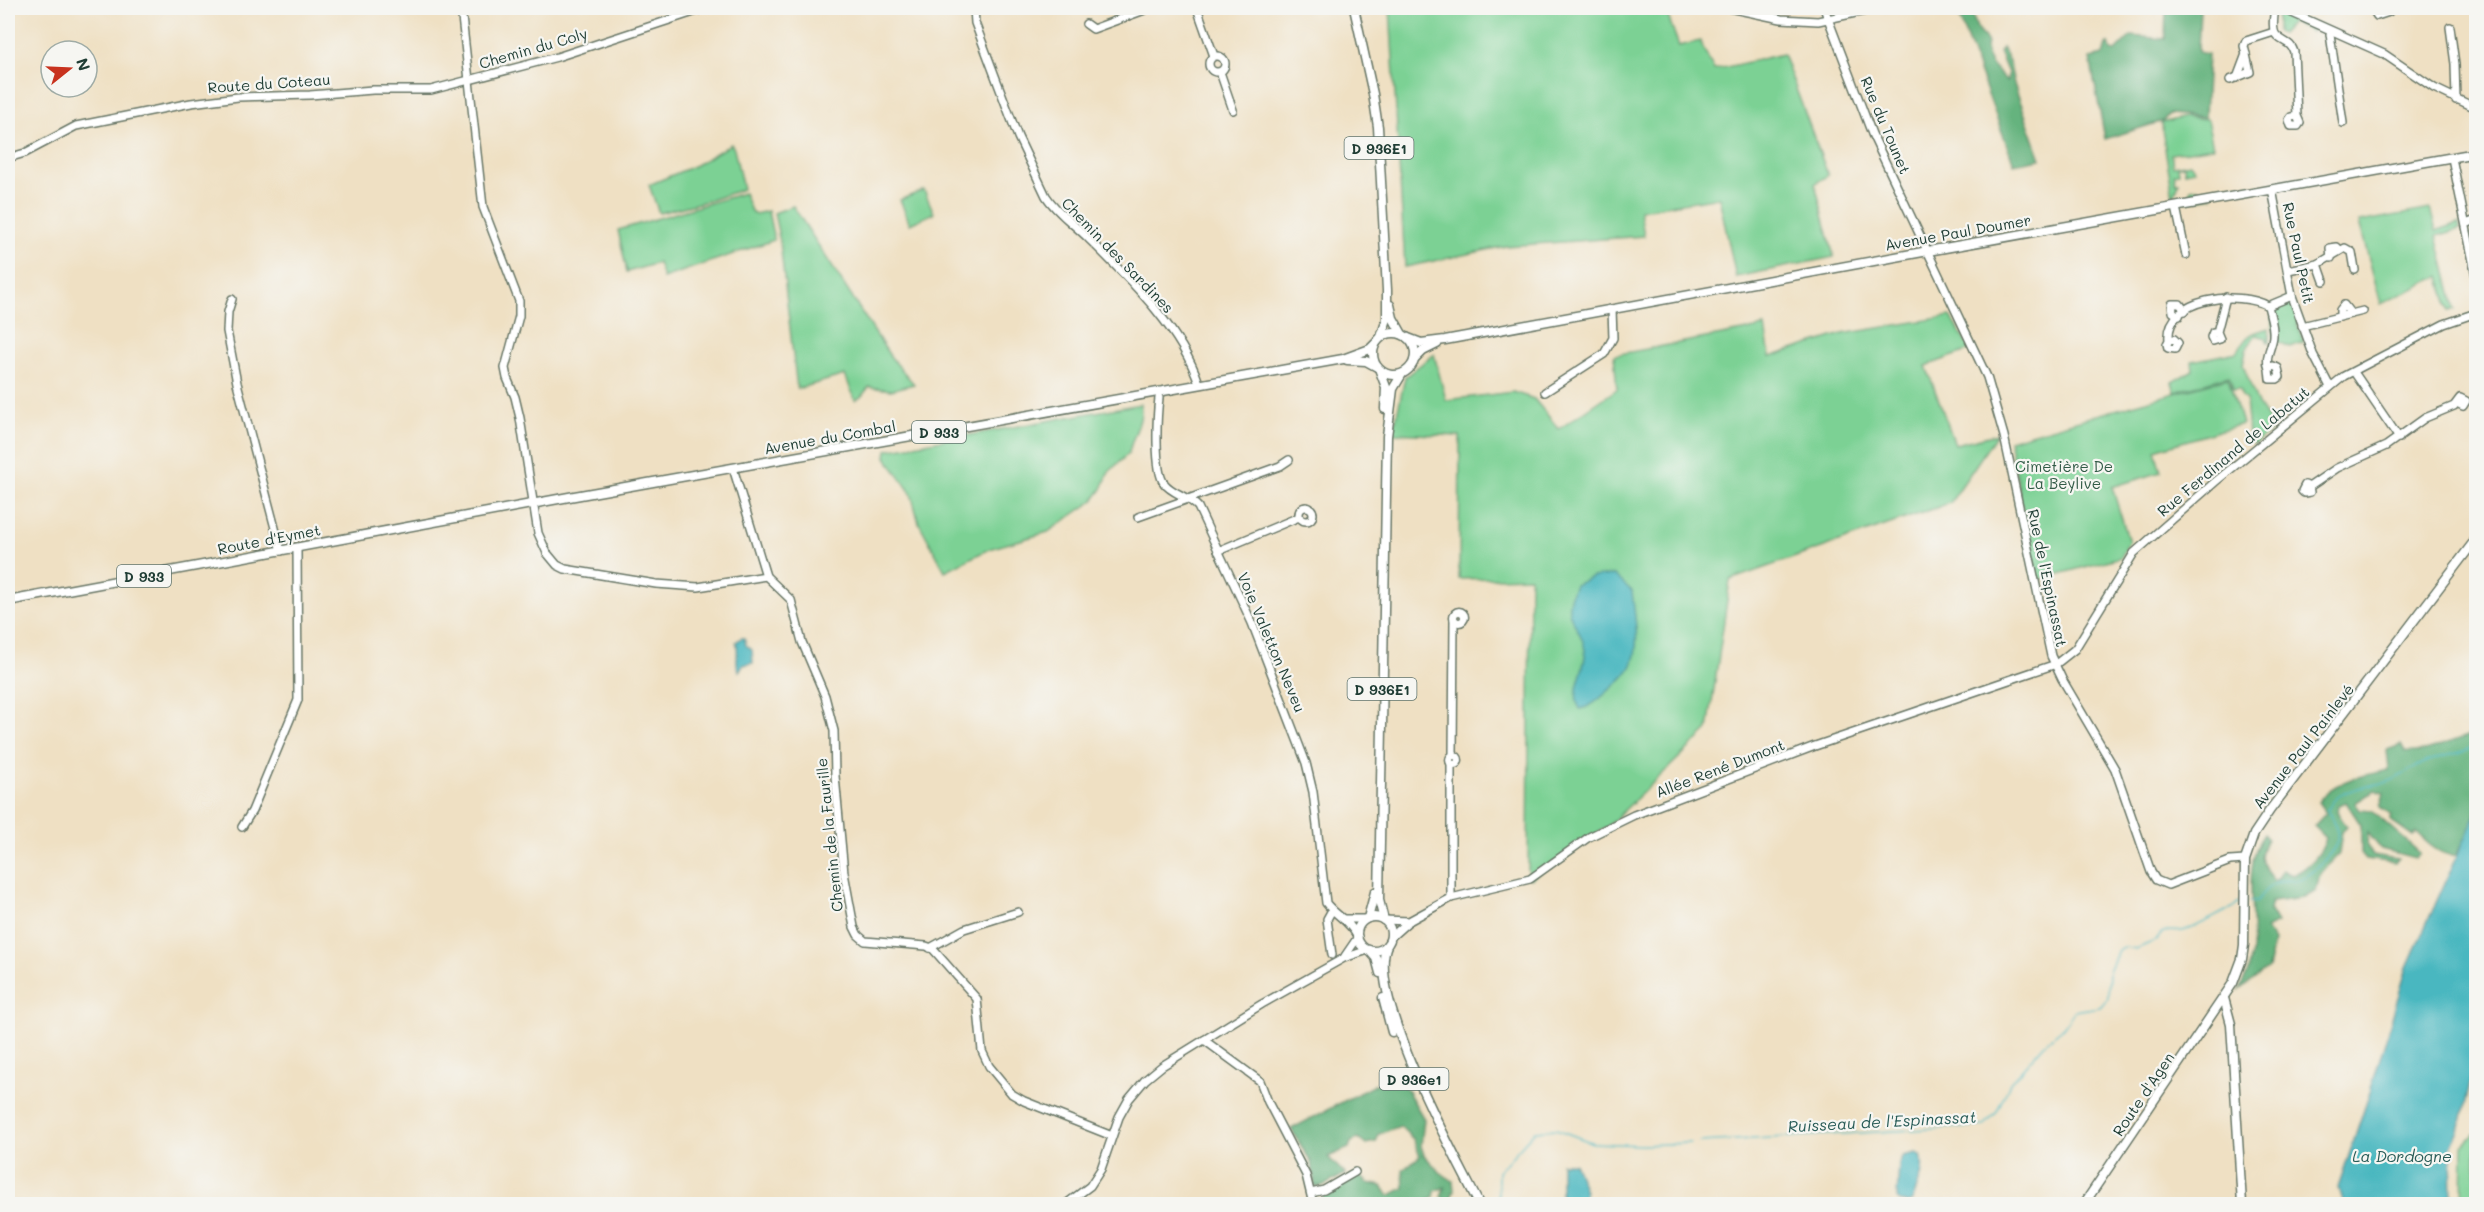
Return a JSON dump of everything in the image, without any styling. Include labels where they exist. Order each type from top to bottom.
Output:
[{"type":"main road","name":"D 936E1","points":[[1354,8],[1378,127],[1387,290],[1387,319],[1381,337]]},
{"type":"main road","name":"Avenue Paul Doumer","points":[[1445,340],[2476,153]]},
{"type":"main road","name":"D 936E1","points":[[1387,290],[1393,318],[1405,336]]},
{"type":"main road","points":[[1388,333],[1405,336],[1420,343],[1445,340],[1423,351],[1402,374],[1391,375],[1379,369],[1373,356],[1375,344],[1388,333]]},
{"type":"main road","points":[[1405,336],[1414,348],[1415,359]]},
{"type":"main road","name":"D 933","points":[[1343,359],[1370,349],[1375,344]]},
{"type":"main road","name":"Avenue du Combal","points":[[535,504],[1199,383],[1343,359]]},
{"type":"main road","name":"D 933","points":[[1343,359],[1366,361],[1379,369]]},
{"type":"main road","name":"D 936E1","points":[[1367,918],[1375,890],[1382,458],[1386,387],[1379,369]]},
{"type":"main road","name":"D 936E1","points":[[1384,920],[1379,900],[1387,436],[1393,389],[1402,374]]},
{"type":"main road","name":"Route d'Eymet","points":[[8,601],[535,504]]},
{"type":"main road","name":"Avenue Paul Painlevé","points":[[2223,1000],[2233,983],[2242,959],[2245,860],[2254,834],[2476,538]]},
{"type":"main road","points":[[1376,917],[1384,920],[1390,928],[1389,941],[1379,950],[1369,950],[1361,944],[1358,936],[1359,926],[1367,918],[1376,917]]},
{"type":"main road","name":"D 936e1","points":[[1389,941],[1383,956],[1385,977],[1391,1009],[1400,1036],[1477,1204]]},
{"type":"main road","name":"D 936e1","points":[[1369,950],[1376,958],[1379,967],[1385,1011],[1395,1039],[1477,1204]]},
{"type":"main road","points":[[2223,1000],[2228,1016],[2242,1204]]},
{"type":"main road","name":"Route d'Agen","points":[[2084,1204],[2223,1000]]},
{"type":"main road","points":[[2212,1016],[2218,1013],[2228,1016]]},
{"type":"street","points":[[461,8],[483,207],[515,285],[519,301],[519,316],[505,368],[518,406],[541,543],[557,565],[565,569],[656,584],[698,587],[766,576]]},
{"type":"street","name":"Chemin du Coly","points":[[470,80],[557,57],[706,8]]},
{"type":"street","name":"Chemin des Sardines","points":[[974,8],[975,23],[1004,100],[1046,196],[1052,205],[1089,238],[1149,303],[1188,355],[1199,383]]},
{"type":"street","points":[[1086,24],[1093,29],[1150,8]]},
{"type":"street","points":[[1197,8],[1214,56],[1210,59],[1209,66],[1213,72],[1220,72],[1233,110]]},
{"type":"street","points":[[1729,8],[1781,19],[1817,21],[1879,8]]},
{"type":"street","name":"Rue du Tounet","points":[[1824,8],[1872,134],[1928,251]]},
{"type":"street","points":[[2275,8],[2274,32],[2290,43],[2294,52],[2297,116]]},
{"type":"street","points":[[2284,8],[2384,54],[2434,88],[2476,108]]},
{"type":"street","points":[[2372,8],[2377,16],[2389,12],[2390,8]]},
{"type":"street","points":[[2450,27],[2455,64],[2456,100]]},
{"type":"street","points":[[2331,31],[2343,123]]},
{"type":"street","points":[[2233,79],[2250,72],[2244,46],[2246,41],[2274,32]]},
{"type":"street","name":"Route du Coteau","points":[[8,158],[25,153],[76,126],[192,103],[246,96],[310,95],[373,90],[426,91],[470,80]]},
{"type":"street","points":[[2452,158],[2476,276]]},
{"type":"street","name":"Rue Paul Petit","points":[[2272,189],[2292,296],[2302,326],[2330,387]]},
{"type":"street","points":[[2176,207],[2186,255]]},
{"type":"street","points":[[2466,224],[2476,220]]},
{"type":"street","points":[[2288,270],[2318,264],[2331,258],[2340,250],[2349,249],[2352,252],[2355,270]]},
{"type":"street","name":"Rue de l'Espinassat","points":[[1928,251],[1984,370],[1997,405],[2046,638],[2054,665],[2115,769],[2151,872],[2156,880],[2169,885],[2230,861],[2245,860]]},
{"type":"street","points":[[2318,264],[2324,280]]},
{"type":"street","points":[[2169,340],[2168,333],[2182,314],[2196,304],[2226,297],[2242,297],[2268,306],[2292,296]]},
{"type":"street","points":[[2217,332],[2226,297]]},
{"type":"street","points":[[232,299],[228,312],[227,331],[237,383],[281,551]]},
{"type":"street","points":[[2302,326],[2340,317],[2340,310],[2344,305],[2351,314],[2363,311]]},
{"type":"street","points":[[2268,306],[2273,329],[2266,359],[2269,369]]},
{"type":"street","points":[[1545,392],[1604,354],[1613,338],[1612,309]]},
{"type":"street","name":"Rue Ferdinand de Labatut","points":[[2054,665],[2075,649],[2134,553],[2330,387],[2344,376],[2444,324],[2476,313]]},
{"type":"street","points":[[2354,372],[2399,438]]},
{"type":"street","name":"Voie Valetton Neveu","points":[[1159,401],[1162,482],[1170,489],[1190,498],[1198,507],[1252,623],[1311,777],[1323,892],[1326,903],[1332,910],[1327,919],[1332,955]]},
{"type":"street","points":[[2309,487],[2337,468],[2399,438],[2425,418],[2457,403]]},
{"type":"street","points":[[1138,517],[1280,466],[1289,460]]},
{"type":"street","name":"Chemin de la Faurille","points":[[733,468],[766,576],[791,600],[802,642],[825,696],[834,731],[835,776],[844,873],[854,927],[865,940],[930,948]]},
{"type":"street","points":[[1218,551],[1299,517]]},
{"type":"street","points":[[242,827],[252,811],[298,700],[297,548]]},
{"type":"street","points":[[1451,898],[1451,764],[1458,762],[1458,758],[1453,755],[1454,620]]},
{"type":"street","name":"Allée René Dumont","points":[[1389,941],[1409,921],[1451,898],[1530,879],[1599,832],[1656,807],[1815,746],[2054,665]]},
{"type":"street","points":[[1332,910],[1344,919],[1358,936],[1344,958]]},
{"type":"street","points":[[1018,912],[964,929],[930,948],[944,960],[977,999],[982,1051],[989,1066],[1012,1094],[1024,1101],[1112,1136]]},
{"type":"street","points":[[1344,919],[1367,918]]},
{"type":"street","points":[[1384,920],[1409,921]]},
{"type":"street","points":[[1066,1204],[1090,1186],[1101,1169],[1119,1117],[1129,1099],[1145,1080],[1162,1066],[1204,1040],[1344,958],[1369,950]]},
{"type":"street","points":[[1204,1040],[1260,1080],[1268,1102],[1306,1175],[1313,1204]]},
{"type":"street","points":[[1311,1193],[1324,1190],[1355,1172]]},
{"type":"green space","points":[[1390,8],[1665,8],[1679,46],[1700,41],[1714,70],[1783,54],[1828,175],[1815,184],[1834,257],[1736,277],[1719,197],[1640,210],[1644,236],[1506,246],[1405,267]]},
{"type":"green space","points":[[1959,8],[1970,8],[1978,31],[1987,41],[1988,58],[2007,81],[2008,73],[1999,52],[2002,48],[2009,61],[2014,84],[2041,159],[2014,164],[1960,20]]},
{"type":"green space","points":[[2166,8],[2200,8],[2198,52],[2208,54],[2205,117],[2169,114],[2163,121],[2105,139],[2090,58],[2103,55],[2109,43],[2111,50],[2116,51],[2131,36],[2165,39]]},
{"type":"green space","points":[[2283,12],[2311,25],[2312,32],[2292,22],[2281,34],[2277,32],[2277,16]]},
{"type":"green space","points":[[2185,117],[2207,119],[2213,147],[2171,154],[2173,166],[2190,163],[2195,170],[2185,172],[2184,165],[2178,166],[2179,173],[2174,174],[2176,182],[2179,182],[2174,197],[2178,201],[2177,204],[2174,203],[2161,123]]},
{"type":"green space","points":[[731,144],[734,148],[743,189],[659,213],[649,185],[696,165]]},
{"type":"green space","points":[[2198,188],[2203,196],[2211,195],[2212,197],[2186,201],[2191,189]]},
{"type":"green space","points":[[924,190],[934,213],[910,224],[900,200]]},
{"type":"green space","points":[[744,193],[751,211],[755,214],[768,211],[774,240],[663,278],[658,263],[627,272],[618,230]]},
{"type":"green space","points":[[793,206],[890,356],[914,384],[891,390],[869,387],[861,397],[855,400],[845,375],[797,389],[780,242],[774,213]]},
{"type":"green space","points":[[2430,209],[2436,231],[2459,223],[2460,229],[2437,236],[2455,309],[2449,311],[2440,276],[2381,304],[2359,222]]},
{"type":"green space","points":[[2279,303],[2294,306],[2299,322],[2297,324],[2304,342],[2290,347],[2274,340],[2272,311]]},
{"type":"green space","points":[[1951,316],[1970,350],[1926,366],[1955,444],[1997,434],[1950,503],[1730,580],[1708,730],[1608,826],[1530,879],[1528,869],[1530,577],[1459,579],[1460,436],[1393,433],[1405,377],[1434,354],[1446,400],[1513,392],[1534,399],[1559,429],[1617,389],[1614,355],[1765,327],[1770,357],[1842,334]]},
{"type":"green space","points":[[2269,328],[2269,342],[2267,338],[2256,335],[2247,346],[2243,365],[2258,405],[2270,423],[2270,432],[2253,445],[2249,434],[2246,400],[2242,397],[2240,389],[2233,389],[2229,376],[2175,392],[2172,382],[2193,370],[2192,361],[2237,352],[2250,336],[2257,331]]},
{"type":"green space","name":"Cimetière De La Beylive","points":[[2228,378],[2242,424],[2155,450],[2161,472],[2112,487],[2129,542],[2121,557],[2037,580],[2009,440]]},
{"type":"green space","points":[[1140,404],[1141,416],[1129,453],[1109,472],[1102,489],[1093,501],[1048,532],[989,549],[945,571],[919,523],[911,493],[886,457],[887,450]]},
{"type":"green space","points":[[2476,734],[2476,820],[2456,855],[2440,852],[2417,833],[2413,836],[2390,820],[2392,816],[2380,807],[2384,793],[2375,790],[2355,803],[2360,810],[2372,811],[2420,853],[2415,858],[2381,849],[2368,833],[2367,845],[2373,855],[2398,859],[2395,863],[2366,859],[2361,853],[2361,825],[2346,802],[2338,805],[2337,812],[2347,827],[2342,832],[2339,854],[2320,874],[2316,891],[2304,898],[2271,902],[2269,909],[2277,923],[2266,929],[2274,941],[2268,968],[2239,990],[2248,972],[2252,953],[2251,881],[2257,848],[2264,834],[2267,839],[2261,857],[2274,881],[2279,878],[2282,870],[2292,875],[2297,873],[2313,860],[2324,844],[2326,838],[2314,826],[2326,813],[2318,802],[2332,788],[2350,780],[2389,770],[2387,750],[2401,745],[2405,752],[2424,751]]},
{"type":"green space","points":[[1397,1073],[1424,1119],[1421,1146],[1424,1155],[1441,1173],[1453,1181],[1454,1190],[1450,1202],[1441,1197],[1445,1187],[1435,1191],[1434,1198],[1422,1204],[1321,1204],[1324,1194],[1358,1174],[1368,1183],[1382,1186],[1389,1196],[1404,1188],[1403,1170],[1420,1156],[1413,1139],[1400,1126],[1379,1134],[1376,1142],[1365,1144],[1358,1139],[1351,1142],[1349,1148],[1328,1157],[1345,1174],[1325,1185],[1315,1187],[1311,1162],[1291,1129]]},
{"type":"green space","points":[[2476,1132],[2476,1204],[2462,1204],[2463,1146]]},
{"type":"water","points":[[1614,575],[1632,591],[1636,628],[1635,656],[1630,669],[1621,680],[1595,702],[1580,709],[1576,694],[1584,665],[1585,650],[1583,640],[1570,614],[1570,597],[1575,585],[1592,577]]},
{"type":"water","points":[[744,638],[746,645],[752,650],[753,663],[743,665],[739,671],[736,642]]},
{"type":"water","name":"La Dordogne","points":[[2476,814],[2476,1057],[2459,1131],[2451,1147],[2452,1204],[2343,1204],[2338,1188],[2370,1092],[2407,967]]},
{"type":"water","points":[[1916,1153],[1921,1155],[1922,1161],[1920,1178],[1912,1201],[1900,1202],[1897,1198],[1899,1164],[1903,1156]]},
{"type":"water","points":[[1561,1163],[1574,1163],[1585,1191],[1585,1204],[1561,1204]]},
{"type":"waterway","name":"Ruisseau de l'Espinassat","points":[[2249,902],[2256,902],[2266,890],[2275,884],[2303,878],[2327,857],[2338,837],[2327,810],[2338,797],[2353,790],[2392,781],[2430,760],[2476,746]]},
{"type":"waterway","name":"Ruisseau de l'Espinassat","points":[[1700,1142],[1984,1126],[1997,1111],[2010,1083],[2045,1043],[2062,1029],[2074,1011],[2100,1007],[2108,998],[2109,971],[2118,951],[2126,947],[2136,949],[2157,940],[2164,932],[2182,931],[2194,927],[2232,908],[2239,902]]},
{"type":"waterway","name":"Ruisseau de l'Espinassat","points":[[1498,1204],[1498,1172],[1535,1131],[1556,1129],[1593,1143],[1642,1145],[1690,1143]]}]
